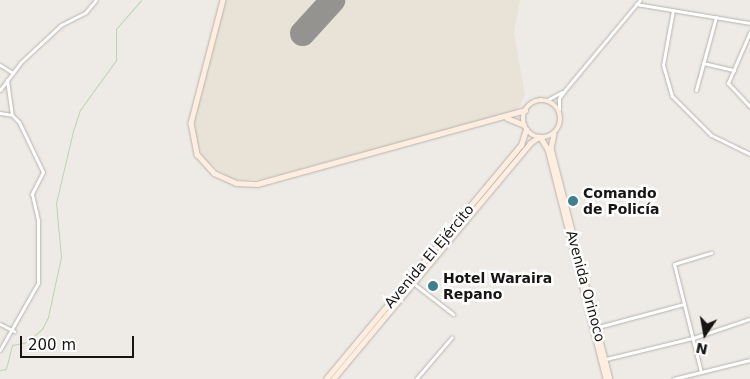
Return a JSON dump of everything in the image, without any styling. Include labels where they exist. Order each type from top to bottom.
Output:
[{"type":"street","points":[[0,90],[13,73],[61,25],[85,13],[96,0]]},
{"type":"street","points":[[223,0],[191,123],[197,154],[214,173],[236,184],[257,184],[503,118],[525,110],[534,101],[547,100],[565,90]]},
{"type":"street","points":[[503,118],[512,118],[540,138],[554,134],[561,120],[559,98],[640,0]]},
{"type":"street","points":[[636,4],[750,23]]},
{"type":"street","points":[[673,10],[663,65],[672,96],[711,134],[750,154]]},
{"type":"street","points":[[696,90],[716,17]]},
{"type":"street","points":[[750,32],[728,83],[750,107]]},
{"type":"street","points":[[703,63],[734,70]]},
{"type":"street","points":[[0,65],[13,73]]},
{"type":"street","points":[[0,350],[14,331],[38,283],[38,221],[32,194],[43,172],[19,122],[12,115],[7,80]]},
{"type":"street","points":[[547,100],[559,109]]},
{"type":"street","points":[[525,110],[525,127]]},
{"type":"street","points":[[0,114],[12,115]]},
{"type":"street","name":"Avenida El Ejército","points":[[326,379],[520,145],[525,127]]},
{"type":"street","name":"Avenida Orinoco","points":[[554,134],[551,148],[610,379]]},
{"type":"street","name":"Avenida Orinoco","points":[[540,138],[548,149],[606,379]]},
{"type":"street","name":"Avenida El Ejército","points":[[333,379],[530,143],[540,138]]},
{"type":"street","points":[[701,372],[674,264],[711,253]]},
{"type":"street","points":[[413,283],[454,314]]},
{"type":"street","points":[[598,327],[684,304]]},
{"type":"street","points":[[606,359],[693,338],[749,319]]},
{"type":"street","points":[[0,324],[14,331]]},
{"type":"street","points":[[416,379],[452,337]]},
{"type":"street","points":[[673,379],[750,360]]},
{"type":"shaded area","points":[[225,0],[520,0],[514,33],[525,95],[518,109],[500,116],[262,179],[242,180],[228,177],[205,160],[194,136],[195,121]]},
{"type":"waterway","points":[[0,370],[6,369],[12,345],[27,342],[42,329],[48,317],[61,257],[56,203],[73,131],[80,110],[116,60],[116,29],[141,0]]},
{"type":"runway","points":[[302,33],[332,0]]},
{"type":"place","name":"Comando de Policía","points":[[573,201]]},
{"type":"place","name":"Hotel Waraira Repano","points":[[433,286]]}]
